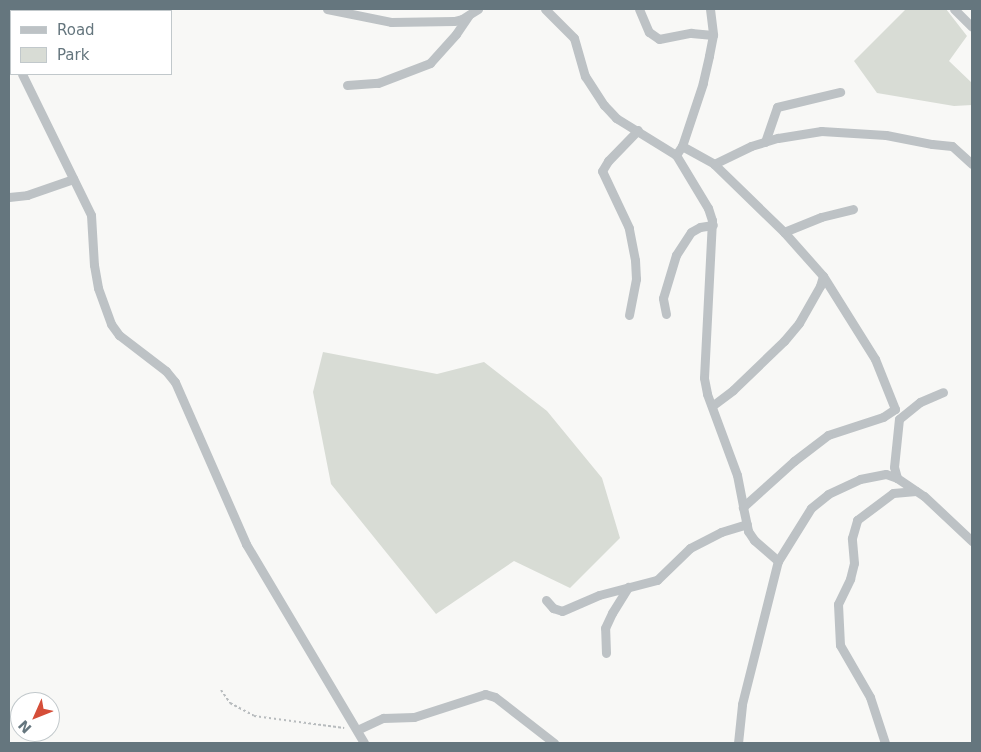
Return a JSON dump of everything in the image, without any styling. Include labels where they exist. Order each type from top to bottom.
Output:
[{"type":"street","points":[[327,9],[391,22],[440,22],[462,19],[478,9]]},
{"type":"street","points":[[545,9],[574,38],[585,76],[604,106],[616,118],[676,155],[708,208],[713,225],[704,378],[737,475],[747,524],[754,540],[778,561]]},
{"type":"street","points":[[639,9],[649,32],[659,39],[692,33],[713,35]]},
{"type":"street","points":[[676,155],[682,146],[703,83],[713,35],[710,9]]},
{"type":"street","points":[[954,9],[972,27]]},
{"type":"street","points":[[347,85],[378,83],[430,63],[456,34],[469,15]]},
{"type":"street","points":[[22,75],[91,216],[98,288],[111,324],[119,335],[166,370],[175,382],[246,544],[364,743]]},
{"type":"street","points":[[765,142],[778,107],[840,92]]},
{"type":"street","points":[[629,315],[636,279],[635,260],[629,228],[602,171],[608,161],[638,130]]},
{"type":"street","points":[[714,164],[751,146],[821,132],[886,135],[952,146],[972,164]]},
{"type":"street","points":[[682,146],[714,164],[784,232],[823,276],[875,359],[895,409],[883,417],[828,435],[794,461],[744,507]]},
{"type":"street","points":[[9,197],[27,196],[73,179]]},
{"type":"street","points":[[784,232],[821,217],[853,209]]},
{"type":"street","points":[[666,314],[663,298],[676,255],[691,232],[700,227],[713,225]]},
{"type":"street","points":[[712,406],[733,390],[784,341],[799,323],[820,286],[823,276]]},
{"type":"street","points":[[897,478],[894,467],[899,419],[920,402],[943,392]]},
{"type":"street","points":[[738,743],[742,704],[778,561],[811,508],[828,494],[860,479],[886,474],[897,478],[918,491],[972,540]]},
{"type":"street","points":[[885,743],[870,697],[840,645],[838,604],[850,579],[854,563],[852,538],[857,520],[893,493],[918,491]]},
{"type":"street","points":[[546,600],[554,608],[562,611],[599,595],[657,580],[690,548],[721,532],[747,524]]},
{"type":"street","points":[[606,653],[605,628],[628,587]]},
{"type":"street","points":[[356,730],[383,718],[414,717],[485,694],[494,697],[554,743]]},
{"type":"path","points":[[221,690],[230,703],[254,716],[356,730]]},
{"type":"green space","points":[[906,9],[946,9],[967,36],[949,61],[972,83],[972,105],[954,106],[877,93],[854,61]]},
{"type":"green space","points":[[323,352],[437,374],[484,362],[547,411],[602,478],[620,538],[570,588],[514,561],[436,614],[331,484],[313,392]]}]
